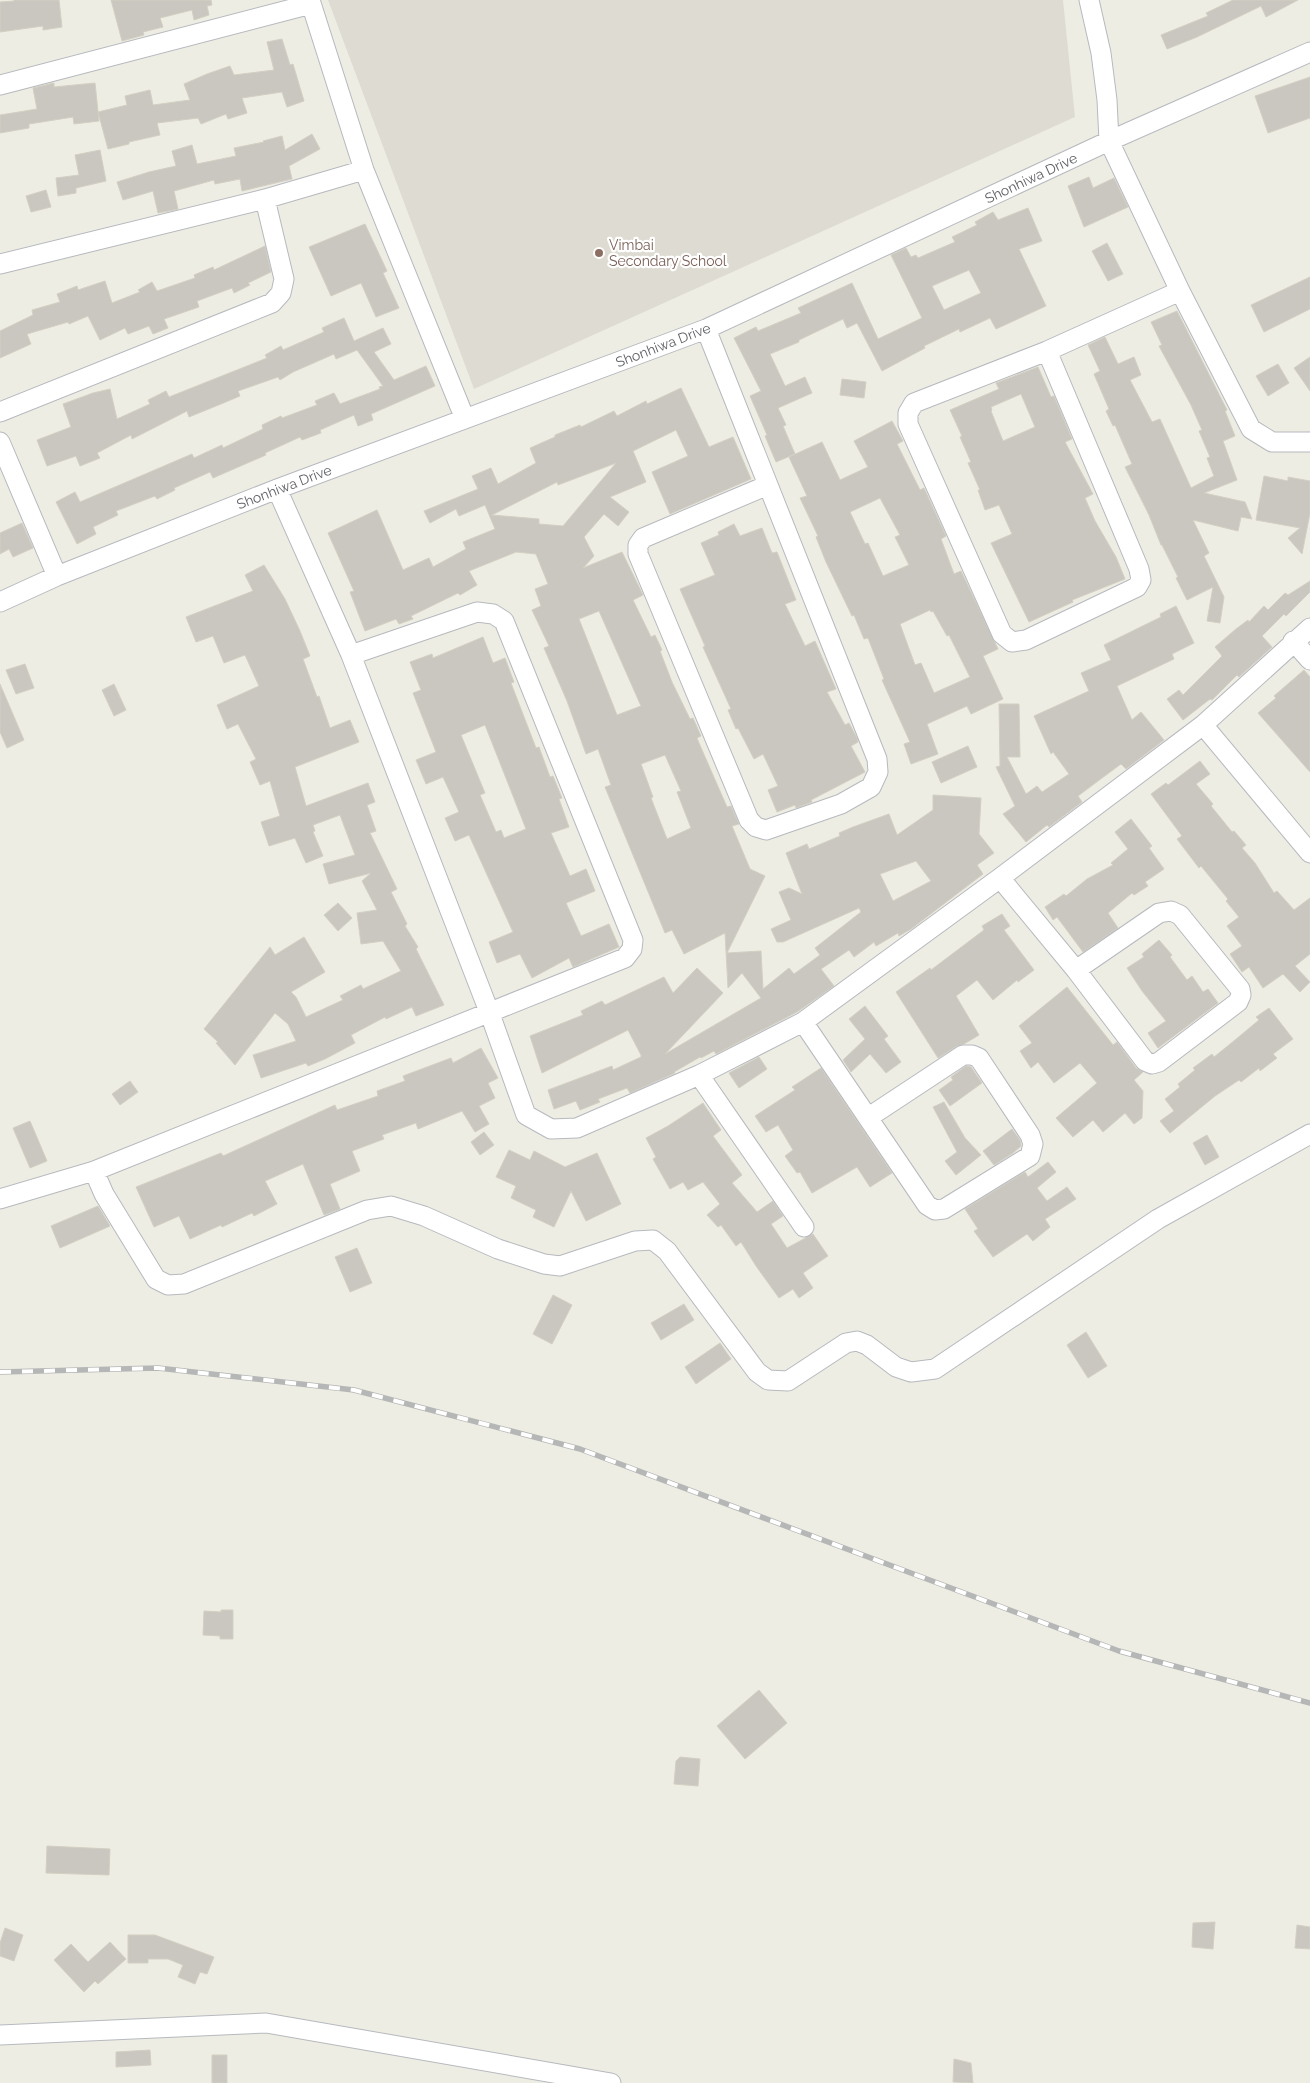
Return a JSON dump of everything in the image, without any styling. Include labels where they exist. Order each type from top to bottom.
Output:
[{"type":"street","points":[[1089,0],[1101,53],[1107,100],[1109,141],[1180,291],[1251,429],[1272,442],[1310,442]]},
{"type":"street","points":[[0,85],[310,2],[364,170],[465,419]]},
{"type":"street","name":"Shonhiwa Drive","points":[[0,602],[57,576],[276,489],[706,330],[1109,141],[1310,52]]},
{"type":"street","points":[[0,264],[264,199],[364,170]]},
{"type":"street","points":[[0,412],[272,303],[281,293],[284,279],[264,199]]},
{"type":"street","points":[[1047,351],[1139,569],[1141,580],[1137,587],[1026,640],[1012,642],[1002,634],[908,424],[908,413],[914,403],[1047,351],[1180,291]]},
{"type":"street","points":[[706,330],[768,485],[877,759],[878,772],[871,788],[841,804],[766,830],[756,828],[749,820],[638,554],[638,545],[643,538],[768,485]]},
{"type":"street","points":[[0,442],[57,576]]},
{"type":"street","points":[[276,489],[351,655],[490,1014],[526,1115],[551,1129],[577,1128],[699,1075],[803,1022],[1000,878],[1203,725],[1310,628]]},
{"type":"street","points":[[0,1199],[94,1171],[490,1014],[625,958],[632,950],[633,940],[504,621],[493,614],[477,612],[351,655]]},
{"type":"street","points":[[1294,641],[1310,660]]},
{"type":"street","points":[[1203,725],[1310,853]]},
{"type":"street","points":[[1000,878],[1076,970],[1145,1061],[1152,1064],[1159,1062],[1238,1002],[1241,995],[1240,989],[1180,915],[1171,911],[1159,912],[1076,970]]},
{"type":"street","points":[[803,1022],[927,1206],[935,1210],[944,1209],[1030,1156],[1033,1144],[1030,1135],[979,1058],[972,1054],[963,1055],[868,1117]]},
{"type":"street","points":[[699,1075],[804,1227]]},
{"type":"street","points":[[94,1171],[104,1194],[156,1279],[168,1285],[184,1284],[367,1210],[391,1206],[424,1216],[498,1249],[544,1264],[560,1266],[636,1241],[653,1240],[667,1251],[757,1372],[768,1380],[788,1381],[846,1343],[857,1341],[867,1345],[896,1367],[911,1372],[935,1369],[1158,1218],[1310,1134]]},
{"type":"street","points":[[0,2035],[266,2023],[611,2083]]},
{"type":"shaded area","name":"Vimbai Secondary School","points":[[328,0],[1063,0],[1075,117],[474,389]]},
{"type":"building","points":[[14,0],[59,0],[62,27],[43,30],[43,26],[0,32],[0,2]]},
{"type":"building","points":[[111,0],[211,0],[212,5],[207,6],[209,15],[194,20],[192,10],[160,18],[163,27],[143,32],[144,35],[122,41]]},
{"type":"building","points":[[1233,0],[1298,0],[1266,17],[1261,6],[1197,37],[1167,49],[1161,35],[1208,16],[1206,13]]},
{"type":"building","points":[[282,39],[290,65],[293,64],[304,101],[287,107],[282,92],[242,98],[247,113],[228,119],[226,114],[201,124],[198,118],[157,123],[160,135],[108,149],[98,112],[127,105],[125,96],[150,90],[153,105],[190,100],[184,84],[230,66],[234,75],[274,70],[267,42]]},
{"type":"building","points":[[1310,77],[1310,118],[1268,133],[1255,96]]},
{"type":"building","points":[[54,83],[54,87],[95,83],[99,121],[74,124],[73,117],[29,124],[29,128],[0,133],[0,115],[37,109],[33,88]]},
{"type":"building","points":[[312,134],[320,149],[289,166],[292,179],[242,191],[240,179],[215,184],[214,180],[174,191],[178,209],[174,210],[158,213],[153,191],[123,200],[117,182],[176,166],[172,151],[192,145],[197,164],[236,156],[234,148],[282,136],[285,150]]},
{"type":"building","points":[[100,150],[106,181],[76,188],[76,193],[58,196],[56,178],[79,175],[75,155]]},
{"type":"building","points":[[1089,177],[1093,188],[1114,178],[1128,207],[1084,227],[1068,186]]},
{"type":"building","points":[[46,190],[51,207],[31,212],[26,196]]},
{"type":"building","points":[[1028,208],[1042,241],[1019,249],[1046,306],[996,329],[990,318],[960,332],[959,329],[924,346],[925,348],[882,371],[857,323],[847,328],[843,319],[799,340],[799,342],[770,354],[785,386],[805,377],[812,393],[778,408],[786,425],[783,426],[795,454],[776,462],[765,436],[767,435],[750,396],[761,391],[734,338],[756,327],[758,331],[801,313],[798,308],[852,283],[878,339],[922,318],[891,255],[906,248],[911,257],[916,255],[918,258],[955,242],[952,237],[977,225],[975,222],[993,212],[998,220]],"holes":[[[969,270],[981,293],[944,310],[932,286]]]},
{"type":"building","points":[[365,224],[387,271],[383,273],[399,308],[376,317],[361,283],[331,296],[309,247]]},
{"type":"building","points":[[1107,243],[1123,274],[1108,281],[1092,251]]},
{"type":"building","points":[[265,246],[271,272],[248,283],[250,285],[234,293],[232,288],[197,301],[199,307],[164,319],[168,328],[153,334],[149,326],[128,334],[125,328],[100,340],[88,316],[69,324],[68,322],[27,334],[31,344],[0,358],[0,331],[33,315],[32,310],[60,302],[57,294],[77,286],[78,290],[105,281],[112,303],[140,292],[138,290],[152,282],[157,291],[195,278],[194,275],[213,267],[214,270]]},
{"type":"building","points":[[1310,277],[1310,309],[1264,332],[1251,305]]},
{"type":"building","points":[[1177,311],[1227,410],[1225,411],[1235,436],[1223,441],[1237,480],[1204,493],[1245,502],[1252,519],[1241,517],[1238,531],[1193,520],[1209,553],[1204,556],[1224,597],[1220,623],[1207,621],[1213,587],[1187,600],[1176,578],[1178,577],[1125,467],[1132,464],[1115,425],[1113,426],[1106,411],[1109,409],[1094,374],[1100,371],[1088,345],[1105,337],[1118,364],[1134,357],[1141,375],[1130,380],[1152,422],[1160,419],[1191,488],[1214,476],[1207,458],[1210,457],[1199,431],[1202,430],[1191,405],[1159,346],[1162,345],[1151,322]]},
{"type":"building","points":[[344,318],[354,341],[383,328],[391,344],[374,352],[394,380],[426,366],[435,386],[371,414],[373,420],[358,426],[354,415],[320,430],[321,433],[302,440],[300,437],[265,453],[266,455],[213,478],[210,472],[174,488],[175,490],[157,499],[155,496],[116,511],[118,515],[93,527],[96,534],[77,544],[56,502],[75,492],[80,502],[192,454],[194,458],[222,445],[223,448],[263,429],[262,425],[281,416],[282,418],[317,405],[315,401],[334,393],[340,404],[380,389],[379,387],[383,386],[357,350],[336,359],[334,354],[293,372],[280,380],[278,377],[238,391],[240,396],[189,417],[187,411],[132,439],[131,435],[97,453],[100,458],[80,466],[76,456],[47,466],[37,440],[71,427],[63,404],[110,389],[117,419],[150,404],[148,400],[166,391],[169,397],[267,358],[265,355],[281,346],[283,350],[324,332],[322,328]]},
{"type":"building","points":[[1310,357],[1310,391],[1294,368]]},
{"type":"building","points":[[1278,364],[1289,383],[1268,396],[1256,376]]},
{"type":"building","points":[[1038,367],[1051,397],[1054,396],[1072,439],[1065,442],[1093,494],[1085,498],[1095,521],[1116,557],[1125,579],[1072,600],[1073,602],[1029,622],[991,543],[1012,534],[999,505],[985,510],[978,490],[980,490],[968,463],[971,462],[960,437],[962,436],[950,410],[999,389],[996,383]],"holes":[[[1021,394],[1035,427],[1003,441],[991,407]]]},
{"type":"building","points":[[842,379],[866,382],[864,398],[840,395]]},
{"type":"building","points":[[681,388],[709,447],[733,437],[751,479],[670,514],[652,472],[688,456],[676,430],[633,451],[646,482],[610,497],[629,512],[618,526],[604,514],[584,537],[594,556],[583,568],[622,552],[643,595],[633,600],[651,637],[655,635],[672,682],[690,719],[693,718],[701,736],[697,738],[699,743],[727,807],[731,806],[739,824],[732,826],[750,869],[765,876],[727,953],[761,951],[763,989],[789,968],[794,974],[820,955],[815,948],[861,912],[859,908],[783,942],[777,942],[771,929],[791,920],[779,892],[789,888],[802,894],[786,853],[807,844],[809,849],[840,836],[839,833],[889,814],[897,835],[933,810],[933,795],[981,798],[979,834],[994,853],[977,865],[983,874],[911,929],[899,936],[898,933],[876,946],[874,942],[854,957],[849,950],[821,969],[834,986],[797,1012],[716,1054],[714,1051],[700,1057],[675,1073],[630,1093],[627,1088],[598,1099],[600,1102],[580,1110],[576,1101],[554,1109],[548,1090],[612,1066],[613,1070],[641,1057],[641,1055],[628,1030],[542,1073],[530,1036],[583,1015],[581,1011],[602,1001],[605,1005],[664,977],[673,993],[697,968],[723,993],[665,1054],[761,998],[742,973],[728,988],[725,933],[684,954],[672,930],[665,933],[605,787],[611,785],[598,749],[586,754],[567,701],[544,648],[549,646],[532,610],[541,606],[535,589],[548,584],[536,554],[516,552],[469,571],[477,585],[460,595],[458,593],[411,616],[413,619],[399,624],[396,619],[365,631],[350,592],[354,591],[328,533],[377,510],[403,570],[429,558],[433,567],[466,549],[463,542],[495,529],[485,505],[459,516],[456,509],[430,523],[424,511],[478,489],[472,476],[491,468],[498,484],[536,463],[530,448],[555,437],[555,435],[580,425],[581,427],[614,411],[617,416],[646,401],[647,404]],"holes":[[[616,463],[563,526],[539,524],[539,519],[492,515],[557,482],[558,485]],[[599,611],[641,706],[617,715],[579,619]],[[665,755],[681,791],[677,792],[691,828],[667,839],[651,798],[653,797],[641,764]],[[916,861],[931,881],[893,901],[880,874]]]},
{"type":"building","points":[[892,421],[903,441],[897,444],[920,490],[924,488],[946,536],[941,539],[954,574],[961,571],[998,649],[983,656],[1003,699],[971,714],[967,706],[927,724],[938,754],[911,764],[904,744],[910,742],[882,680],[884,679],[868,638],[864,639],[854,615],[852,616],[826,562],[816,537],[818,536],[800,498],[807,496],[789,457],[822,442],[840,480],[868,467],[854,441]],"holes":[[[880,498],[900,535],[895,537],[909,565],[883,576],[868,543],[865,544],[850,512]],[[930,610],[931,612],[933,611],[947,636],[949,635],[970,677],[934,693],[921,663],[915,665],[900,624]]]},
{"type":"building","points":[[1264,476],[1288,481],[1288,477],[1310,481],[1310,513],[1302,554],[1288,538],[1300,528],[1256,520]]},
{"type":"building","points":[[22,523],[33,548],[13,557],[9,549],[0,554],[0,533]]},
{"type":"building","points":[[734,524],[740,536],[762,528],[772,553],[777,552],[796,600],[785,604],[805,646],[815,641],[836,689],[827,692],[845,725],[849,723],[857,738],[858,742],[851,746],[865,772],[811,800],[812,802],[796,808],[795,805],[777,812],[768,790],[778,786],[763,754],[754,759],[738,728],[736,729],[728,710],[731,709],[703,647],[705,646],[680,589],[715,575],[701,543],[719,535],[718,532]]},
{"type":"building","points":[[264,565],[285,599],[300,631],[310,656],[303,659],[330,728],[350,720],[359,742],[295,767],[306,806],[368,783],[375,802],[367,805],[376,831],[370,833],[397,889],[391,892],[407,924],[405,926],[418,947],[416,949],[444,1005],[416,1016],[412,1007],[386,1019],[385,1017],[351,1035],[355,1043],[325,1059],[308,1066],[306,1063],[261,1078],[253,1055],[296,1041],[288,1024],[275,1013],[235,1065],[216,1043],[218,1042],[204,1029],[270,947],[275,955],[304,937],[325,972],[291,992],[296,997],[306,1017],[343,1000],[340,996],[361,985],[363,989],[401,971],[383,941],[361,944],[357,913],[377,910],[362,881],[371,873],[329,884],[323,864],[355,855],[340,815],[313,825],[315,831],[313,832],[323,856],[306,863],[295,838],[269,846],[261,822],[280,816],[270,781],[260,785],[250,762],[256,759],[238,724],[227,729],[217,705],[259,686],[245,655],[224,663],[213,636],[196,642],[186,617],[253,591],[245,575]]},
{"type":"building","points":[[1310,581],[1310,592],[1262,636],[1272,647],[1239,677],[1237,675],[1212,700],[1210,699],[1183,720],[1167,699],[1179,690],[1183,695],[1222,656],[1215,647],[1236,629],[1248,620],[1249,622],[1264,606],[1268,610],[1285,593],[1288,595]]},
{"type":"building","points":[[1176,606],[1194,643],[1172,654],[1174,659],[1117,686],[1132,720],[1141,712],[1164,740],[1126,769],[1121,764],[1098,781],[1078,796],[1082,802],[1049,827],[1047,825],[1026,842],[1003,814],[1015,806],[996,767],[1000,766],[999,704],[1019,704],[1020,757],[1007,757],[1026,794],[1037,786],[1042,792],[1069,774],[1053,752],[1051,754],[1034,716],[1089,691],[1081,673],[1111,660],[1104,645],[1161,617],[1160,614]]},
{"type":"building","points":[[483,637],[493,663],[505,658],[514,682],[511,683],[536,748],[539,747],[550,777],[553,776],[562,798],[559,799],[569,827],[551,833],[570,876],[586,869],[595,891],[566,903],[581,936],[609,924],[619,947],[573,967],[569,958],[532,978],[520,954],[497,963],[489,942],[513,932],[469,835],[455,841],[445,818],[459,812],[443,777],[426,784],[416,760],[436,752],[413,693],[421,690],[410,662],[432,654],[433,658]],"holes":[[[485,725],[526,829],[504,838],[501,830],[496,832],[480,795],[485,793],[461,735]]]},
{"type":"building","points":[[25,664],[34,688],[16,694],[6,670]]},
{"type":"building","points":[[1304,670],[1310,677],[1310,772],[1258,713]]},
{"type":"building","points":[[0,684],[24,740],[7,748],[0,732]]},
{"type":"building","points":[[114,684],[126,710],[114,716],[102,690]]},
{"type":"building","points":[[968,746],[977,767],[941,783],[932,762]]},
{"type":"building","points":[[1200,761],[1210,774],[1196,784],[1213,804],[1211,806],[1232,832],[1234,831],[1246,845],[1242,848],[1255,863],[1274,893],[1277,891],[1294,910],[1310,898],[1310,954],[1295,966],[1310,982],[1300,992],[1283,974],[1263,988],[1249,967],[1242,972],[1230,954],[1242,946],[1227,926],[1239,917],[1226,901],[1228,899],[1201,866],[1199,868],[1177,839],[1182,836],[1151,794],[1166,783],[1168,785]]},
{"type":"building","points":[[1131,819],[1152,846],[1149,848],[1164,869],[1145,882],[1148,886],[1134,895],[1132,893],[1108,913],[1118,928],[1083,952],[1057,917],[1053,920],[1045,907],[1064,894],[1066,896],[1087,879],[1113,865],[1111,863],[1128,849],[1115,832]]},
{"type":"building","points":[[338,903],[352,918],[338,931],[324,915]]},
{"type":"building","points":[[1002,914],[1010,926],[1004,930],[1034,970],[1018,982],[1017,980],[993,1000],[977,980],[956,996],[979,1035],[938,1058],[896,992],[930,968],[931,970],[984,930],[982,926]]},
{"type":"building","points":[[1159,940],[1172,955],[1170,957],[1187,980],[1192,976],[1203,992],[1208,989],[1218,1003],[1158,1048],[1148,1033],[1166,1021],[1142,991],[1127,968],[1144,957],[1142,954]]},
{"type":"building","points":[[1067,987],[1113,1045],[1117,1042],[1136,1068],[1143,1072],[1134,1080],[1143,1091],[1142,1118],[1134,1124],[1125,1113],[1103,1132],[1093,1120],[1073,1137],[1056,1118],[1097,1083],[1080,1063],[1054,1083],[1038,1062],[1031,1068],[1020,1051],[1032,1043],[1019,1026]]},
{"type":"building","points":[[865,1006],[888,1036],[884,1039],[901,1062],[886,1073],[870,1054],[851,1072],[843,1060],[865,1039],[849,1019]]},
{"type":"building","points":[[1269,1008],[1293,1039],[1273,1054],[1277,1058],[1260,1071],[1259,1068],[1241,1082],[1239,1080],[1215,1096],[1170,1133],[1160,1121],[1174,1111],[1165,1099],[1180,1087],[1178,1084],[1195,1070],[1193,1068],[1212,1054],[1214,1057],[1259,1020],[1256,1017]]},
{"type":"building","points":[[481,1048],[498,1078],[488,1083],[495,1098],[479,1106],[489,1124],[475,1132],[462,1111],[418,1129],[416,1123],[382,1135],[384,1139],[352,1151],[360,1171],[330,1184],[340,1209],[324,1215],[303,1164],[265,1181],[277,1204],[254,1216],[252,1213],[190,1239],[179,1216],[154,1227],[136,1187],[221,1153],[223,1156],[335,1105],[337,1110],[378,1096],[377,1091],[405,1081],[403,1076],[451,1058],[453,1063]]},
{"type":"building","points":[[759,1057],[767,1069],[739,1088],[729,1073]]},
{"type":"building","points":[[966,1066],[971,1067],[982,1083],[950,1106],[939,1090],[953,1080],[951,1077]]},
{"type":"building","points":[[821,1068],[892,1173],[870,1187],[857,1167],[812,1193],[800,1172],[797,1173],[785,1156],[793,1150],[778,1125],[766,1132],[755,1116],[795,1090],[792,1087]]},
{"type":"building","points":[[130,1081],[138,1092],[120,1105],[112,1094]]},
{"type":"building","points":[[944,1102],[965,1138],[981,1155],[956,1175],[945,1161],[957,1152],[933,1107]]},
{"type":"building","points":[[703,1103],[721,1130],[713,1136],[742,1175],[732,1183],[757,1212],[773,1201],[783,1216],[771,1224],[787,1248],[813,1234],[828,1256],[803,1273],[813,1288],[799,1298],[793,1289],[779,1298],[741,1242],[736,1246],[721,1225],[718,1227],[707,1215],[720,1204],[703,1182],[688,1190],[683,1182],[670,1189],[653,1159],[656,1157],[646,1138]]},
{"type":"building","points":[[30,1121],[47,1161],[30,1168],[13,1128]]},
{"type":"building","points":[[1012,1129],[1020,1140],[1021,1146],[994,1165],[983,1151]]},
{"type":"building","points":[[484,1132],[494,1145],[480,1155],[471,1142]]},
{"type":"building","points":[[1207,1135],[1219,1157],[1205,1165],[1193,1143]]},
{"type":"building","points":[[509,1150],[530,1160],[534,1151],[565,1167],[597,1153],[621,1204],[586,1221],[571,1191],[554,1227],[533,1217],[536,1210],[511,1198],[516,1186],[496,1177]]},
{"type":"building","points":[[1048,1162],[1056,1172],[1037,1188],[1047,1201],[1067,1187],[1076,1199],[1045,1219],[1050,1227],[1033,1241],[1027,1234],[993,1257],[974,1231],[978,1229],[965,1209],[1025,1172],[1028,1177]]},
{"type":"building","points":[[98,1206],[110,1226],[60,1248],[51,1226]]},
{"type":"building","points":[[357,1248],[372,1283],[350,1292],[335,1257]]},
{"type":"building","points":[[553,1295],[572,1305],[552,1344],[533,1334]]},
{"type":"building","points":[[684,1304],[694,1320],[661,1340],[651,1323]]},
{"type":"building","points":[[1086,1332],[1107,1366],[1088,1378],[1067,1345]]},
{"type":"building","points":[[720,1343],[731,1359],[696,1384],[685,1367]]},
{"type":"building","points":[[221,1610],[233,1610],[233,1639],[220,1639],[220,1636],[203,1635],[204,1611],[221,1612]]},
{"type":"building","points":[[759,1690],[787,1723],[745,1759],[717,1726]]},
{"type":"building","points":[[680,1757],[700,1759],[698,1786],[674,1784],[676,1761]]},
{"type":"building","points":[[47,1846],[110,1849],[109,1875],[46,1873]]},
{"type":"building","points":[[1215,1922],[1213,1949],[1192,1947],[1193,1923]]},
{"type":"building","points":[[1297,1925],[1310,1927],[1310,1949],[1295,1948]]},
{"type":"building","points":[[5,1928],[23,1935],[14,1961],[0,1956],[0,1943]]},
{"type":"building","points":[[128,1935],[155,1935],[214,1957],[207,1974],[200,1972],[195,1984],[178,1977],[183,1965],[168,1959],[148,1959],[148,1963],[128,1963]]},
{"type":"building","points":[[110,1942],[126,1959],[98,1984],[95,1981],[84,1992],[54,1960],[71,1944],[88,1962]]},
{"type":"building","points":[[150,2050],[151,2065],[116,2067],[116,2052]]},
{"type":"building","points":[[212,2055],[227,2055],[227,2083],[212,2083]]},
{"type":"building","points":[[954,2059],[971,2063],[973,2083],[953,2082]]},
{"type":"railway","points":[[0,1372],[158,1368],[354,1390],[580,1449],[1119,1651],[1310,1703]]},
{"type":"place","name":"Vimbai Secondary School","points":[[599,253]]}]
